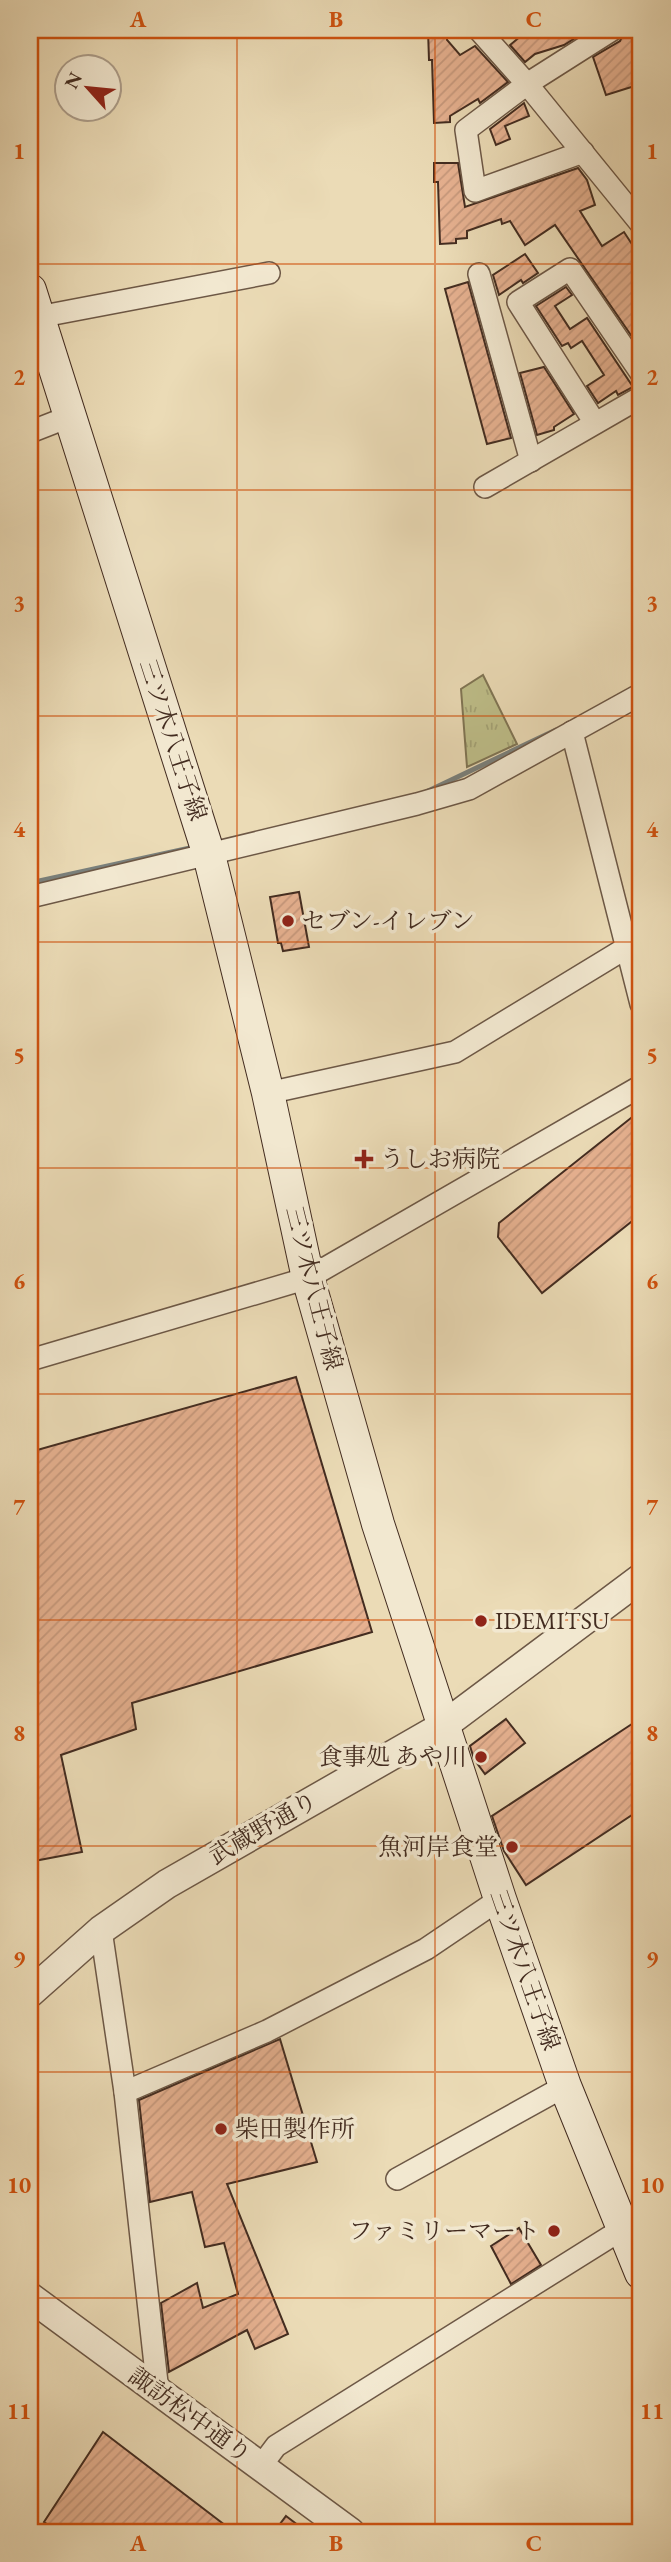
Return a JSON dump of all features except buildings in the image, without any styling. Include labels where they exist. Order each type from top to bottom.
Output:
[{"type":"main road","name":"三ツ木八王子線","points":[[32,310],[71,416],[209,855],[268,1093],[308,1278],[378,1524],[500,1899],[565,2086],[641,2273]]},
{"type":"street","points":[[479,30],[527,84],[641,224]]},
{"type":"street","points":[[583,152],[475,191],[466,131],[527,84],[612,30]]},
{"type":"street","points":[[595,423],[518,302],[570,269],[641,373]]},
{"type":"street","points":[[32,310],[270,273]]},
{"type":"street","points":[[479,274],[531,461]]},
{"type":"street","points":[[485,487],[641,397]]},
{"type":"street","points":[[30,432],[71,416]]},
{"type":"street","points":[[30,897],[469,789],[641,694]]},
{"type":"street","points":[[572,732],[641,1004]]},
{"type":"street","points":[[268,1093],[455,1052],[626,948]]},
{"type":"street","points":[[30,1360],[308,1278],[641,1086]]},
{"type":"street","name":"武蔵野通り","points":[[30,1993],[101,1930],[167,1884],[443,1726],[641,1578]]},
{"type":"street","points":[[125,2092],[267,2031],[426,1949],[500,1899]]},
{"type":"street","points":[[101,1930],[125,2092],[158,2392]]},
{"type":"street","points":[[397,2179],[565,2086]]},
{"type":"street","points":[[261,2466],[275,2446],[624,2228]]},
{"type":"street","name":"諏訪松中通り","points":[[30,2297],[350,2532]]},
{"type":"green space","points":[[483,675],[517,744],[467,767],[461,689]]},
{"type":"waterway","points":[[426,792],[556,730]]},
{"type":"waterway","points":[[30,883],[190,848]]},
{"type":"place","name":"セブン-イレブン","points":[[288,921]]},
{"type":"place","name":"うしお病院","points":[[364,1159]]},
{"type":"place","name":"IDEMITSU","points":[[481,1621]]},
{"type":"place","name":"食事処 あや川","points":[[481,1757]]},
{"type":"place","name":"魚河岸食堂","points":[[512,1847]]},
{"type":"place","name":"柴田製作所","points":[[221,2129]]},
{"type":"place","name":"ファミリーマート","points":[[554,2231]]}]
